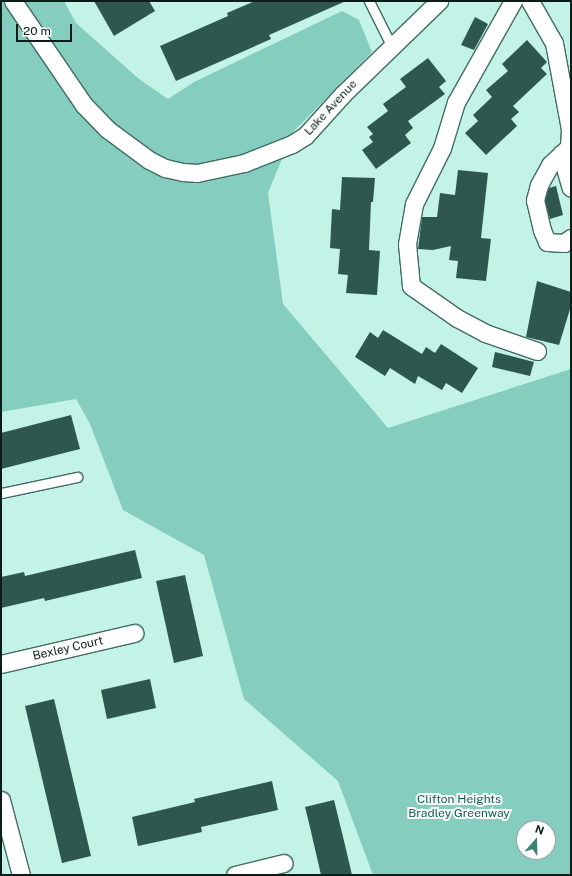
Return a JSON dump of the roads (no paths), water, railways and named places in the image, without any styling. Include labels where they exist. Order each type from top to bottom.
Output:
[{"type":"street","name":"Lake Avenue","points":[[13,1],[84,105],[107,129],[149,160],[165,168],[183,172],[210,172],[244,163],[292,144],[305,136],[343,94],[439,1]]},
{"type":"street","points":[[513,1],[456,102],[442,148],[414,204],[407,244],[411,286],[457,318],[485,333],[537,351]]},
{"type":"street","points":[[530,1],[554,43],[570,129],[569,147],[550,165],[539,185],[535,200],[542,230],[547,242],[564,243],[571,238]]},
{"type":"street","points":[[561,154],[571,188]]},
{"type":"street","name":"Bexley Court","points":[[1,664],[134,633]]},
{"type":"street","points":[[1,800],[21,875]]},
{"type":"street","points":[[235,875],[284,863]]},
{"type":"lane","points":[[369,1],[392,47]]},
{"type":"lane","points":[[1,493],[77,477]]},
{"type":"park label","name":"Clifton Heights Bradley Greenway","points":[[459,807]]}]
